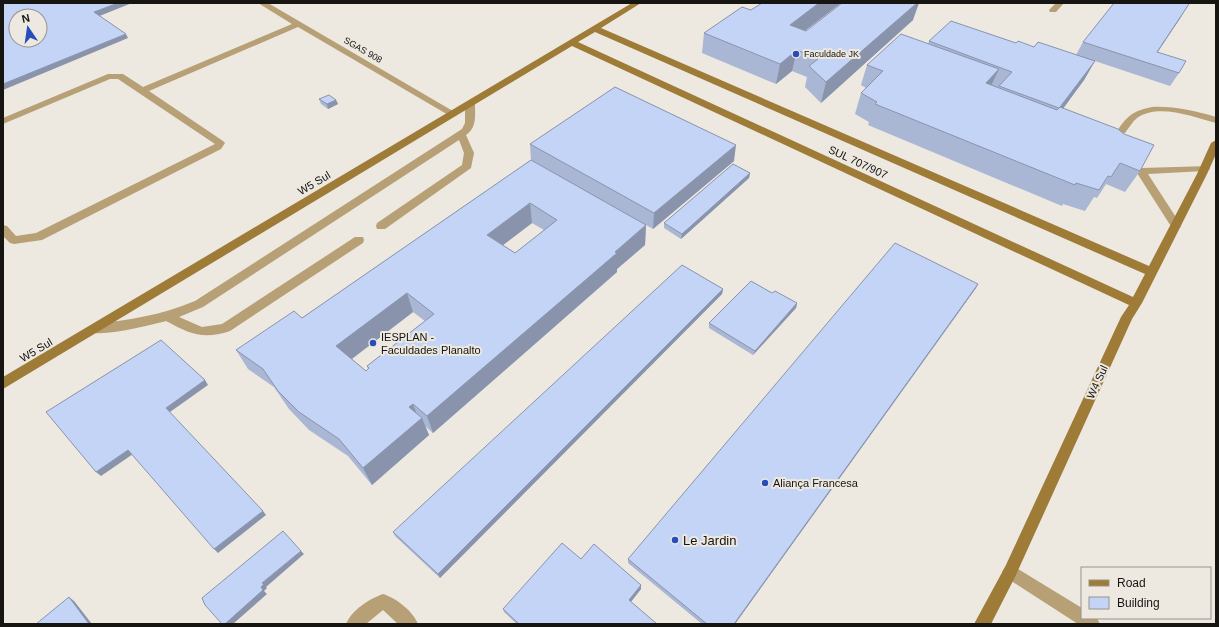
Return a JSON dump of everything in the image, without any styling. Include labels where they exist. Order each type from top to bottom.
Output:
[{"type":"main road","name":"W5 Sul","points":[[3,384],[637,3]]},
{"type":"main road","name":"SUL 707/907","points":[[594,28],[1152,272]]},
{"type":"main road","name":"SUL 707/907","points":[[570,42],[1136,303]]},
{"type":"main road","name":"W4 Sul","points":[[982,624],[1010,572],[1127,317],[1136,303],[1176,226],[1216,143]]},
{"type":"lane","name":"SGAS 908","points":[[262,3],[454,114]]},
{"type":"lane","points":[[1053,10],[1060,3]]},
{"type":"lane","points":[[142,91],[298,24]]},
{"type":"lane","points":[[3,121],[112,76],[120,76],[219,142],[220,145],[38,237],[14,240],[3,229]]},
{"type":"lane","points":[[94,329],[141,323],[184,311],[199,304],[461,134],[469,127],[470,104]]},
{"type":"lane","points":[[1122,131],[1134,116],[1149,110],[1186,112],[1216,120]]},
{"type":"lane","points":[[381,226],[467,166],[469,153],[461,134]]},
{"type":"lane","points":[[1117,162],[1141,171],[1205,168]]},
{"type":"lane","points":[[1141,171],[1176,226]]},
{"type":"lane","points":[[168,316],[196,330],[213,333],[226,328],[359,240]]},
{"type":"lane","points":[[1010,572],[1081,617]]},
{"type":"lane","points":[[354,624],[375,605],[383,602],[390,604],[410,624]]},
{"type":"building","points":[[3,3],[118,3],[94,12],[126,34],[3,84]]},
{"type":"building","points":[[762,3],[819,3],[790,25],[806,31],[842,3],[917,3],[826,82],[809,66],[818,59],[797,50],[780,64],[704,33],[742,7],[751,10]]},
{"type":"building","points":[[1114,3],[1189,4],[1157,52],[1186,61],[1179,73],[1083,42]]},
{"type":"building","points":[[951,21],[1016,43],[1018,41],[1034,47],[1038,42],[1095,61],[1059,108],[999,86],[1012,72],[929,41]]},
{"type":"building","points":[[901,34],[999,69],[986,83],[1057,110],[1060,107],[1118,129],[1124,134],[1154,145],[1140,171],[1120,163],[1111,177],[1108,176],[1099,190],[1076,183],[1075,185],[875,104],[877,102],[861,93],[883,71],[867,65]]},
{"type":"building","points":[[615,87],[736,145],[654,213],[530,144]]},
{"type":"building","points":[[329,95],[336,100],[327,104],[319,99]]},
{"type":"building","points":[[531,160],[646,225],[615,252],[617,253],[427,416],[413,404],[409,407],[422,418],[363,468],[339,439],[299,412],[278,391],[263,369],[236,350],[294,311],[302,318]],"holes":[[[530,203],[557,220],[515,253],[487,235]],[[407,293],[434,314],[367,366],[369,368],[366,371],[336,346]]]},
{"type":"building","points":[[733,164],[750,173],[682,234],[664,223]]},
{"type":"building","name":"Aliança Francesa","points":[[895,243],[978,284],[734,624],[707,624],[628,559]]},
{"type":"building","points":[[682,265],[723,289],[438,574],[393,532]]},
{"type":"building","points":[[751,281],[772,293],[775,291],[797,303],[755,351],[709,323]]},
{"type":"building","points":[[161,340],[205,380],[166,408],[263,511],[214,549],[128,450],[96,472],[46,412]]},
{"type":"building","points":[[283,531],[301,551],[262,583],[264,584],[261,587],[263,590],[225,624],[222,624],[205,605],[202,598]]},
{"type":"building","points":[[562,543],[581,559],[594,544],[641,585],[629,600],[657,624],[519,624],[503,609]]},
{"type":"building","points":[[69,597],[89,624],[36,624]]},
{"type":"place","name":"Faculdade JK","points":[[796,54]]},
{"type":"place","name":"IESPLAN - Faculdades Planalto","points":[[373,343]]},
{"type":"place","name":"Aliança Francesa","points":[[765,483]]},
{"type":"place","name":"Le Jardin","points":[[675,540]]}]
